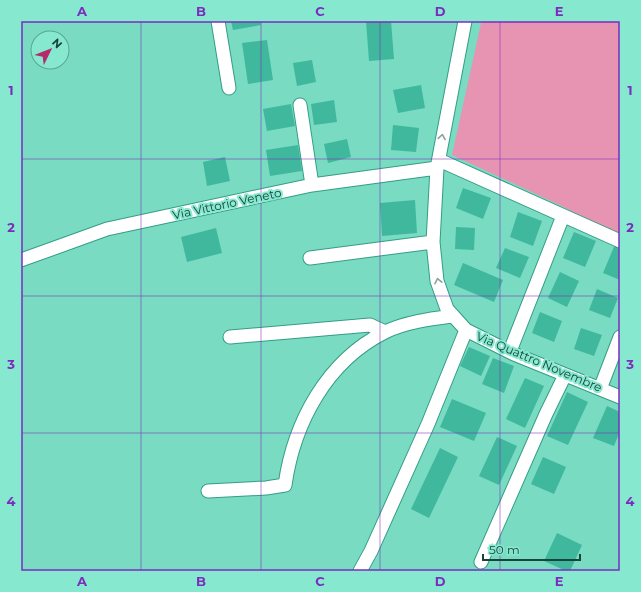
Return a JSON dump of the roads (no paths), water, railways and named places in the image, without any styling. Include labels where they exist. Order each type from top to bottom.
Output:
[{"type":"street","points":[[218,21],[229,88]]},
{"type":"street","name":"Via Quattro Novembre","points":[[465,21],[438,164],[433,242],[438,282],[447,309],[466,330],[510,352],[620,397]]},
{"type":"street","points":[[300,105],[312,185]]},
{"type":"street","points":[[438,164],[620,241]]},
{"type":"street","name":"Via Vittorio Veneto","points":[[21,260],[107,230],[312,185],[438,164]]},
{"type":"street","points":[[510,352],[563,216]]},
{"type":"street","points":[[310,258],[433,242]]},
{"type":"street","points":[[208,491],[266,488],[285,485],[288,464],[297,436],[308,410],[328,376],[354,351],[385,332],[416,321],[453,316]]},
{"type":"street","points":[[230,337],[370,325],[385,332]]},
{"type":"street","points":[[360,571],[371,552],[428,424],[466,330]]},
{"type":"street","points":[[600,388],[620,337]]},
{"type":"street","points":[[481,562],[546,414],[565,375]]}]
